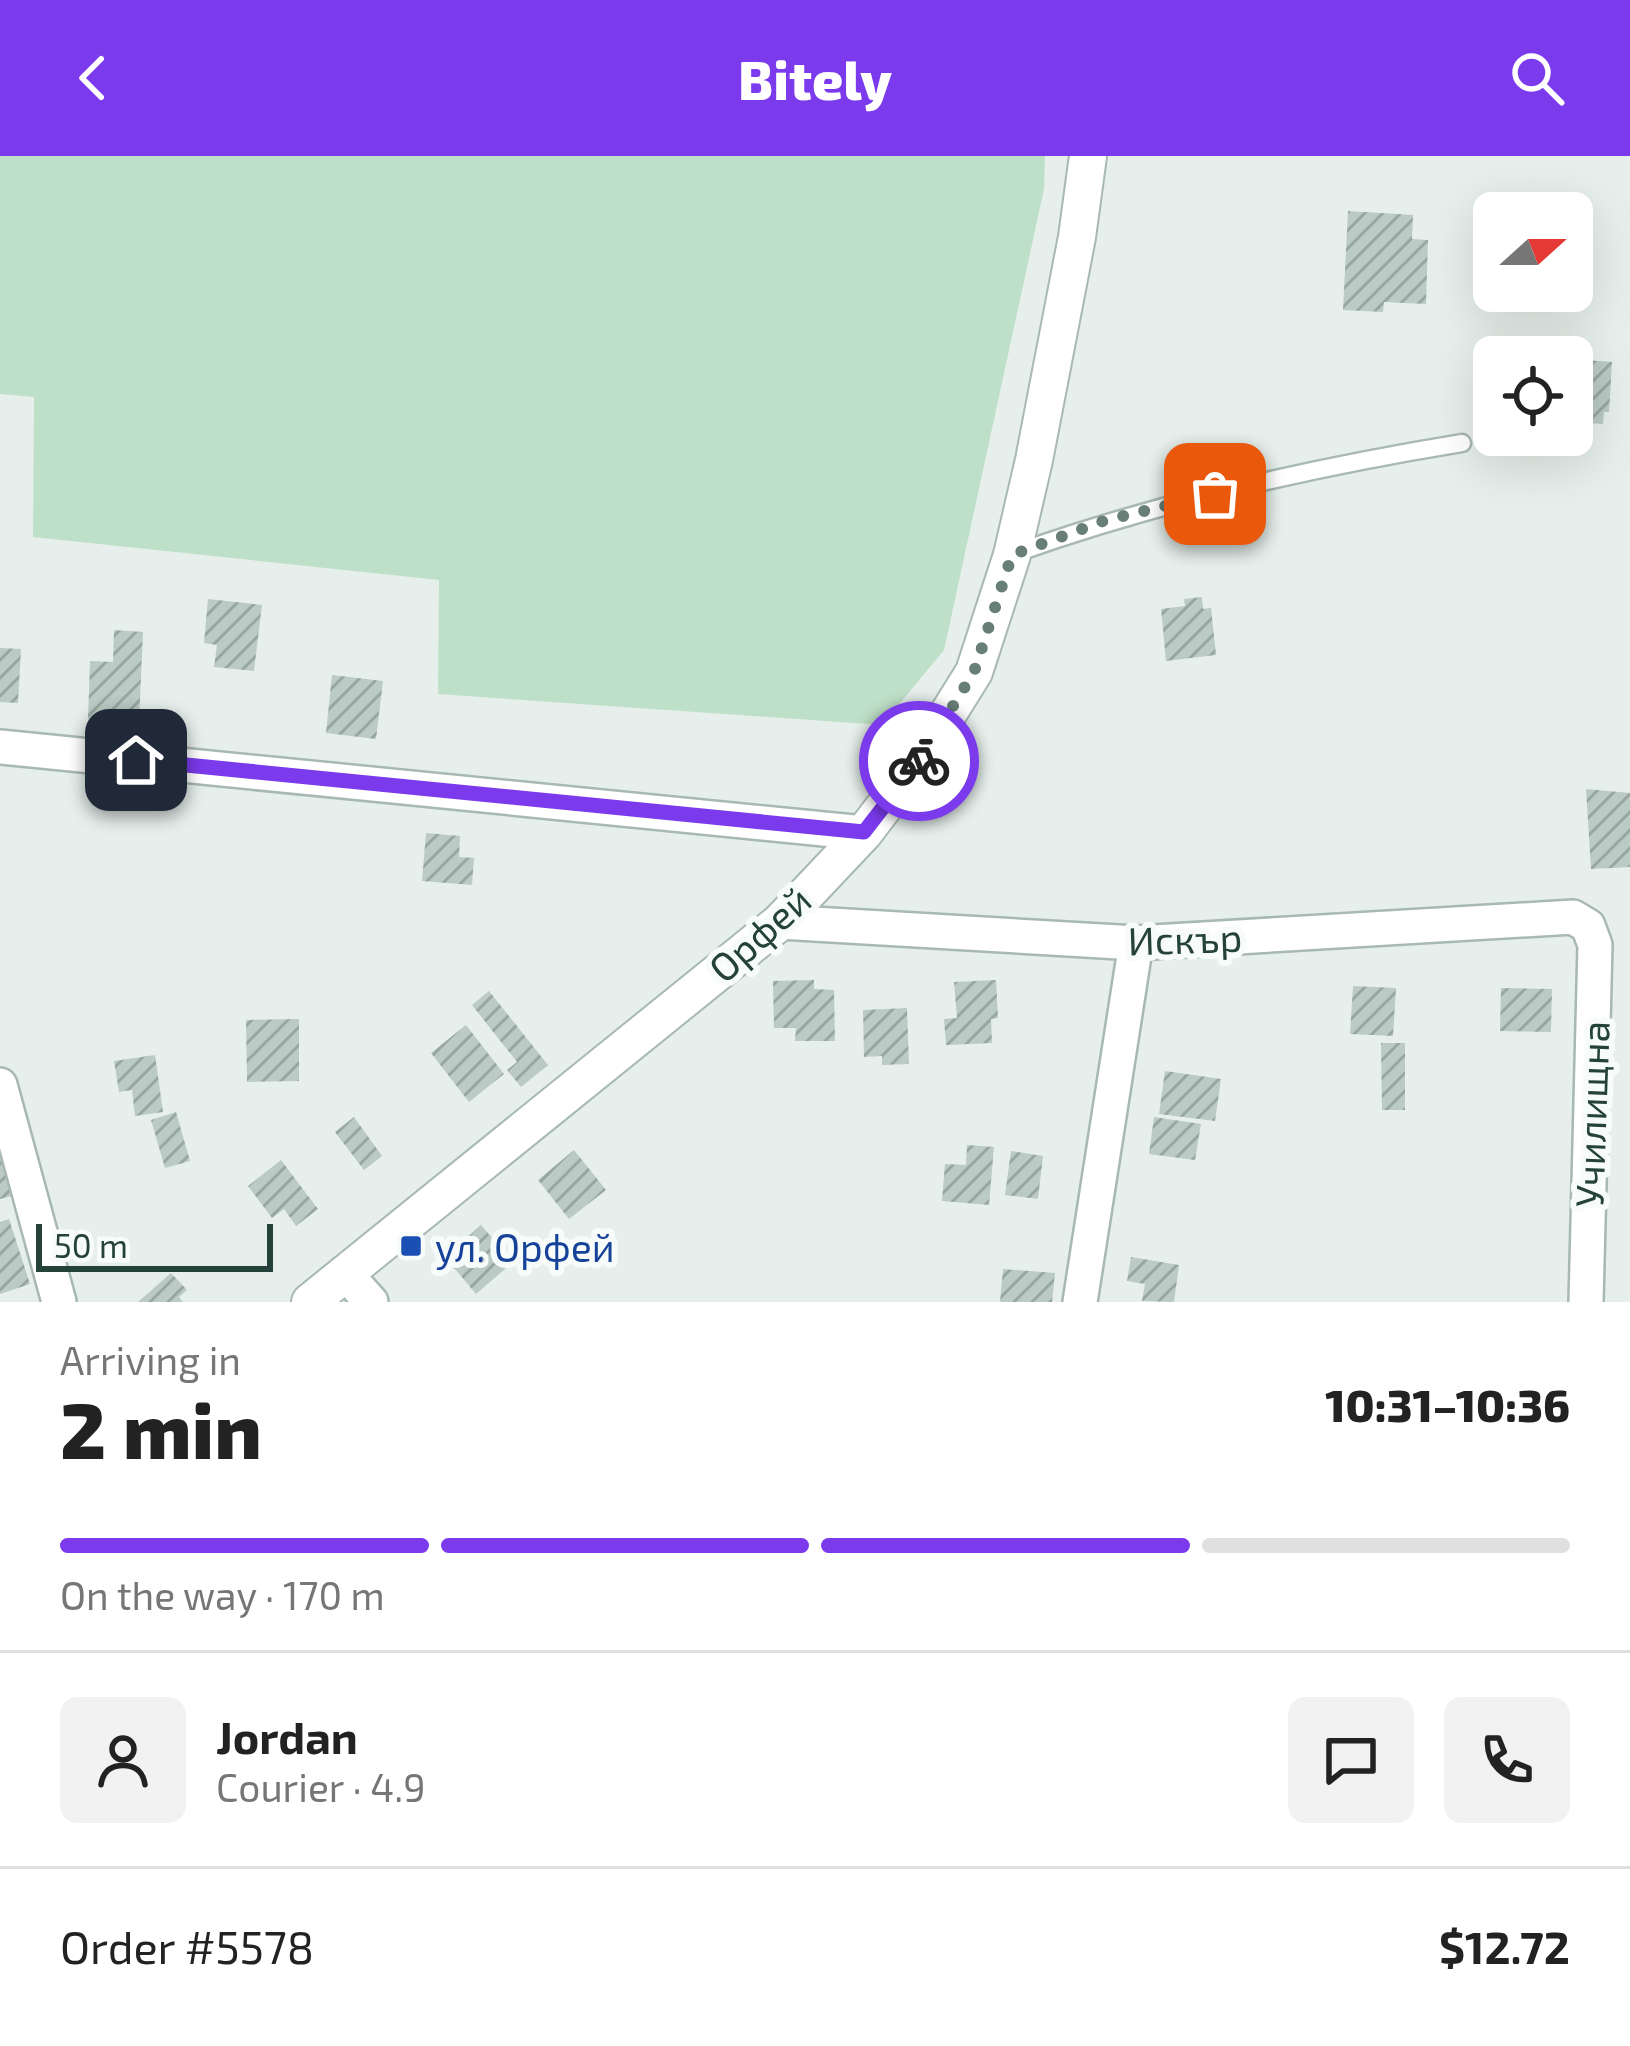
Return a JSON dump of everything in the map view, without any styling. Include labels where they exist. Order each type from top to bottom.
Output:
[{"type":"street","name":"Орфей","points":[[310,1302],[780,922],[864,832],[918,762],[974,672],[1012,555],[1056,348],[1088,156]]},
{"type":"street","points":[[0,747],[864,832]]},
{"type":"street","name":"Искър","points":[[780,922],[1136,943],[1556,916],[1573,917],[1588,926]]},
{"type":"street","name":"Училищна","points":[[1586,1302],[1595,963],[1588,926]]},
{"type":"street","points":[[1080,1302],[1136,943]]},
{"type":"street","points":[[0,1085],[59,1302]]},
{"type":"street","points":[[346,1273],[370,1302]]},
{"type":"lane","points":[[1012,555],[1106,520],[1323,466],[1462,443]]},
{"type":"green space","points":[[0,156],[1045,156],[1044,189],[944,650],[882,725],[438,694],[439,580],[33,537],[34,397],[0,394]]},
{"type":"building","points":[[1348,211],[1413,215],[1412,239],[1428,240],[1426,304],[1384,302],[1383,312],[1343,310]]},
{"type":"building","points":[[1593,361],[1612,362],[1609,412],[1604,412],[1603,424],[1593,423]]},
{"type":"building","points":[[1202,597],[1203,609],[1211,608],[1216,655],[1166,661],[1161,609],[1185,606],[1184,599]]},
{"type":"building","points":[[208,599],[262,605],[254,671],[214,667],[217,645],[204,643]]},
{"type":"building","points":[[114,630],[143,632],[139,722],[88,719],[90,661],[113,662]]},
{"type":"building","points":[[0,648],[21,649],[18,703],[0,702]]},
{"type":"building","points":[[332,675],[383,681],[376,739],[326,733]]},
{"type":"building","points":[[1586,789],[1630,793],[1630,867],[1591,869]]},
{"type":"building","points":[[426,833],[460,836],[459,857],[474,858],[472,885],[422,881]]},
{"type":"building","points":[[814,980],[814,989],[834,990],[835,1041],[795,1041],[796,1028],[774,1028],[773,981]]},
{"type":"building","points":[[996,980],[998,1018],[991,1019],[992,1043],[946,1045],[944,1019],[957,1018],[954,982]]},
{"type":"building","points":[[1353,986],[1396,988],[1393,1036],[1350,1034]]},
{"type":"building","points":[[1501,988],[1552,989],[1551,1032],[1500,1031]]},
{"type":"building","points":[[489,991],[548,1065],[521,1087],[507,1070],[517,1062],[472,1005]]},
{"type":"building","points":[[907,1008],[909,1064],[882,1065],[882,1056],[864,1057],[863,1010]]},
{"type":"building","points":[[299,1019],[299,1081],[247,1082],[246,1020]]},
{"type":"building","points":[[466,1025],[504,1074],[469,1102],[431,1053]]},
{"type":"building","points":[[1381,1043],[1405,1043],[1405,1110],[1382,1110]]},
{"type":"building","points":[[155,1055],[163,1112],[135,1116],[132,1090],[119,1092],[114,1061]]},
{"type":"building","points":[[1165,1071],[1221,1079],[1215,1121],[1159,1114]]},
{"type":"building","points":[[176,1112],[190,1161],[165,1168],[151,1120]]},
{"type":"building","points":[[354,1117],[382,1156],[364,1170],[335,1132]]},
{"type":"building","points":[[1154,1117],[1201,1124],[1195,1160],[1149,1154]]},
{"type":"building","points":[[967,1145],[994,1147],[989,1205],[942,1201],[945,1164],[966,1165]]},
{"type":"building","points":[[0,1147],[15,1195],[0,1199]]},
{"type":"building","points":[[574,1150],[606,1190],[569,1219],[538,1180]]},
{"type":"building","points":[[1011,1151],[1043,1156],[1038,1199],[1005,1195]]},
{"type":"building","points":[[281,1160],[318,1209],[296,1226],[284,1209],[272,1218],[248,1186]]},
{"type":"building","points":[[9,1219],[30,1284],[0,1294],[0,1222]]},
{"type":"building","points":[[481,1225],[513,1262],[476,1294],[445,1257]]},
{"type":"building","points":[[1131,1257],[1179,1265],[1174,1302],[1142,1301],[1145,1284],[1127,1281]]},
{"type":"building","points":[[1003,1269],[1055,1273],[1052,1302],[1000,1302]]},
{"type":"building","points":[[171,1273],[187,1290],[179,1297],[183,1302],[138,1302]]},
{"type":"way so far","points":[[919,761],[974,672],[1012,555],[1106,520],[1215,494]]},
{"type":"place","name":"ул. Орфей","points":[[411,1246]]},
{"type":"route","points":[[136,760],[864,832],[919,761]]}]
